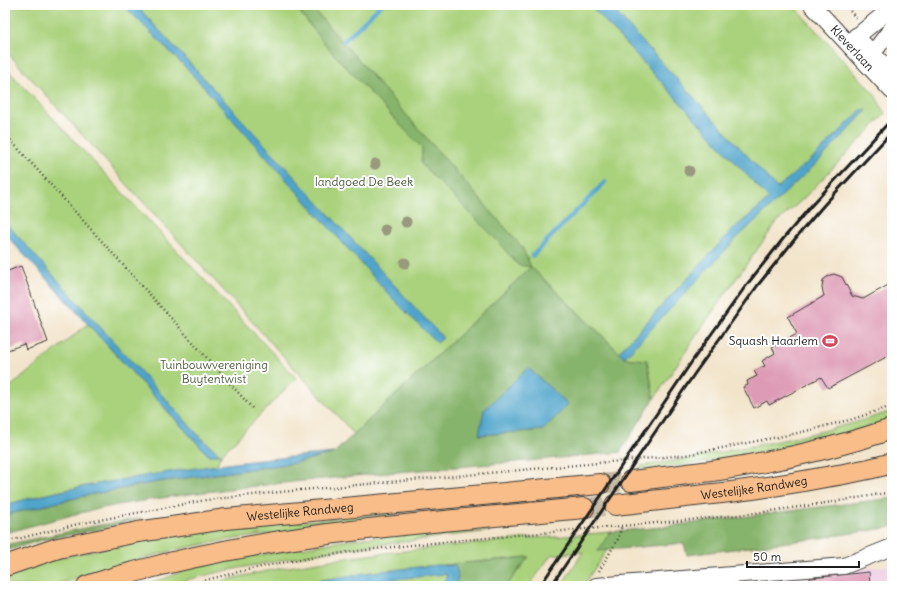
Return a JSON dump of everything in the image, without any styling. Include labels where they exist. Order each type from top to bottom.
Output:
[{"type":"main road","name":"Westelijke Randweg","points":[[631,481],[720,470],[796,456],[866,438],[892,429]]},
{"type":"main road","name":"Westelijke Randweg","points":[[615,505],[787,484],[874,468],[892,463]]},
{"type":"main road","name":"Westelijke Randweg","points":[[5,566],[58,548],[138,532],[226,519],[600,484]]},
{"type":"main road","name":"Westelijke Randweg","points":[[87,586],[134,572],[203,555],[287,540],[358,530],[584,508]]},
{"type":"street","name":"Kleverlaan","points":[[812,5],[869,57],[892,74]]},
{"type":"street","name":"Kleverlaan","points":[[827,5],[852,40]]},
{"type":"street","points":[[852,40],[884,15],[892,11]]},
{"type":"street","points":[[869,57],[892,28]]},
{"type":"street","name":"Kleverlaan","points":[[869,57],[892,92]]},
{"type":"street","points":[[596,580],[844,566],[892,546]]},
{"type":"path","points":[[5,134],[253,408]]},
{"type":"path","points":[[5,542],[78,524],[206,500],[686,455],[798,433],[853,419],[892,406]]},
{"type":"path","points":[[186,586],[306,558],[408,545],[702,519],[836,502],[892,492]]},
{"type":"path","points":[[596,580],[618,539],[622,525]]},
{"type":"shaded area","points":[[892,565],[892,586],[697,586],[744,582]]},
{"type":"green space","name":"landgoed De Beek","points":[[15,5],[793,5],[875,95],[885,114],[801,201],[777,222],[708,318],[654,399],[649,369],[637,359],[624,358],[629,352],[624,347],[619,352],[531,267],[354,434],[5,50],[5,14]]},
{"type":"green space","points":[[294,5],[310,5],[522,247],[531,267],[518,265],[493,236],[421,164],[422,148],[328,48]]},
{"type":"green space","name":"Tuinbouwvereniging Buytentwist","points":[[5,67],[296,378],[221,455],[216,466],[136,477],[57,492],[5,505],[5,391],[88,324],[208,455],[220,454],[200,437],[5,224]]},
{"type":"green space","points":[[531,267],[624,358],[647,360],[654,399],[620,452],[374,474],[252,486],[190,494],[98,509],[5,533],[5,515],[88,495],[157,482],[294,463],[334,453]],"holes":[[[485,410],[543,430],[480,435]]]},
{"type":"green space","points":[[892,411],[892,420],[843,434],[777,449],[708,462],[638,471],[641,466],[766,444],[838,427]]},
{"type":"green space","points":[[892,498],[892,527],[687,555],[684,543],[598,551],[610,532],[662,527]]},
{"type":"green space","points":[[405,512],[367,521],[227,540],[178,549],[122,564],[51,586],[5,586],[5,573],[57,558],[178,533]]},
{"type":"green space","points":[[142,518],[101,529],[42,540],[5,551],[5,545],[95,526]]},
{"type":"green space","points":[[490,531],[329,551],[224,571],[186,580],[169,586],[137,586],[166,578],[194,566],[354,539],[426,532]]},
{"type":"green space","points":[[610,532],[608,535],[611,544],[583,586],[561,586],[583,552],[551,555],[529,586],[506,586],[528,557],[372,572],[286,586],[203,586],[243,576],[324,561],[528,538]]},
{"type":"green space","points":[[529,557],[506,586],[455,586],[458,578],[455,566],[444,565]]},
{"type":"green space","points":[[436,574],[447,575],[441,586],[407,586],[406,582],[383,586],[328,586]]},
{"type":"water","points":[[123,5],[136,5],[443,338],[437,343],[392,298],[190,72]]},
{"type":"water","points":[[590,5],[609,5],[777,188],[814,157],[861,110],[867,110],[817,163],[737,238],[624,358],[619,352],[732,230],[769,199]]},
{"type":"water","points":[[5,222],[200,437],[221,455],[208,455],[5,234]]},
{"type":"water","points":[[528,368],[568,404],[543,430],[479,435],[484,410]]},
{"type":"water","points":[[334,453],[294,463],[157,482],[88,495],[5,515],[5,505],[59,491],[95,484],[219,465]]},
{"type":"water","points":[[437,565],[455,566],[458,576],[455,586],[441,586],[447,576],[446,574],[328,586],[286,586],[372,572]]},
{"type":"building","points":[[21,266],[48,342],[26,350],[24,344],[5,351],[5,272]]},
{"type":"building","name":"Squash Haarlem","points":[[834,274],[842,277],[852,296],[863,299],[892,283],[892,354],[828,388],[821,377],[769,405],[767,401],[754,408],[743,387],[748,385],[747,381],[757,376],[754,371],[765,366],[762,361],[775,353],[772,347],[797,334],[788,317],[824,296],[822,288],[823,280]]},
{"type":"building","points":[[869,572],[870,586],[810,586],[810,578]]},
{"type":"waterway","points":[[344,41],[381,5]]},
{"type":"waterway","points":[[532,256],[605,182]]},
{"type":"tunnel","points":[[600,484],[631,481]]},
{"type":"tunnel","points":[[584,508],[615,505]]},
{"type":"railway","points":[[540,586],[695,357],[745,287],[811,206],[892,119]]},
{"type":"railway","points":[[551,586],[695,373],[758,285],[824,205],[892,132]]},
{"type":"place","name":"Squash Haarlem","points":[[830,341]]}]
